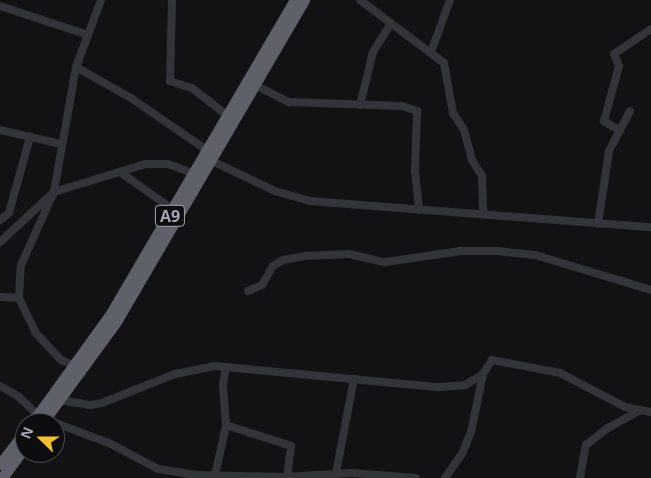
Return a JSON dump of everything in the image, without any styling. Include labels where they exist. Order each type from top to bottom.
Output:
[{"type":"highway","name":"A9","points":[[44,413],[75,366],[114,318],[195,174],[210,156],[228,116],[295,0]]},
{"type":"highway","name":"A9","points":[[46,413],[59,400],[114,318],[210,156],[256,86],[304,0]]},
{"type":"highway","points":[[0,464],[15,445]]},
{"type":"highway","points":[[2,478],[15,460]]},
{"type":"street","points":[[75,366],[61,360],[36,333],[19,298],[21,265],[54,192],[76,67],[101,0]]},
{"type":"street","points":[[172,0],[170,81],[192,88],[228,116]]},
{"type":"street","points":[[360,0],[444,63],[450,105],[482,176],[483,214]]},
{"type":"street","points":[[431,52],[450,0]]},
{"type":"street","points":[[0,6],[88,35]]},
{"type":"street","points":[[360,105],[373,52],[391,23]]},
{"type":"street","points":[[620,132],[604,121],[619,66],[614,54],[651,29]]},
{"type":"street","points":[[76,67],[131,98],[210,156],[294,197],[419,210],[651,227]]},
{"type":"street","points":[[256,86],[289,102],[402,106],[417,111],[415,171],[419,210]]},
{"type":"street","points":[[598,224],[609,151],[630,111]]},
{"type":"street","points":[[0,130],[61,144]]},
{"type":"street","points":[[0,220],[9,213],[30,137]]},
{"type":"street","points":[[0,242],[54,192],[152,164],[168,164],[195,174]]},
{"type":"street","points":[[120,172],[174,210]]},
{"type":"street","points":[[248,291],[262,284],[273,266],[283,260],[306,256],[349,254],[385,262],[461,252],[497,251],[535,255],[651,290]]},
{"type":"street","points":[[0,298],[19,298]]},
{"type":"street","points":[[445,478],[462,454],[471,432],[483,374],[487,364],[500,359],[560,372],[625,407],[651,412]]},
{"type":"street","points":[[59,400],[90,405],[102,403],[185,371],[226,367],[439,387],[464,385],[483,374]]},
{"type":"street","points":[[215,476],[226,425],[226,367]]},
{"type":"street","points":[[336,473],[354,379]]},
{"type":"street","points":[[0,386],[18,396],[33,413]]},
{"type":"street","points":[[580,478],[586,445],[608,428],[639,411]]},
{"type":"street","points":[[226,425],[291,446],[287,477]]},
{"type":"street","points":[[65,429],[109,443],[158,469],[215,476],[287,477],[336,473],[353,476],[416,478]]}]
